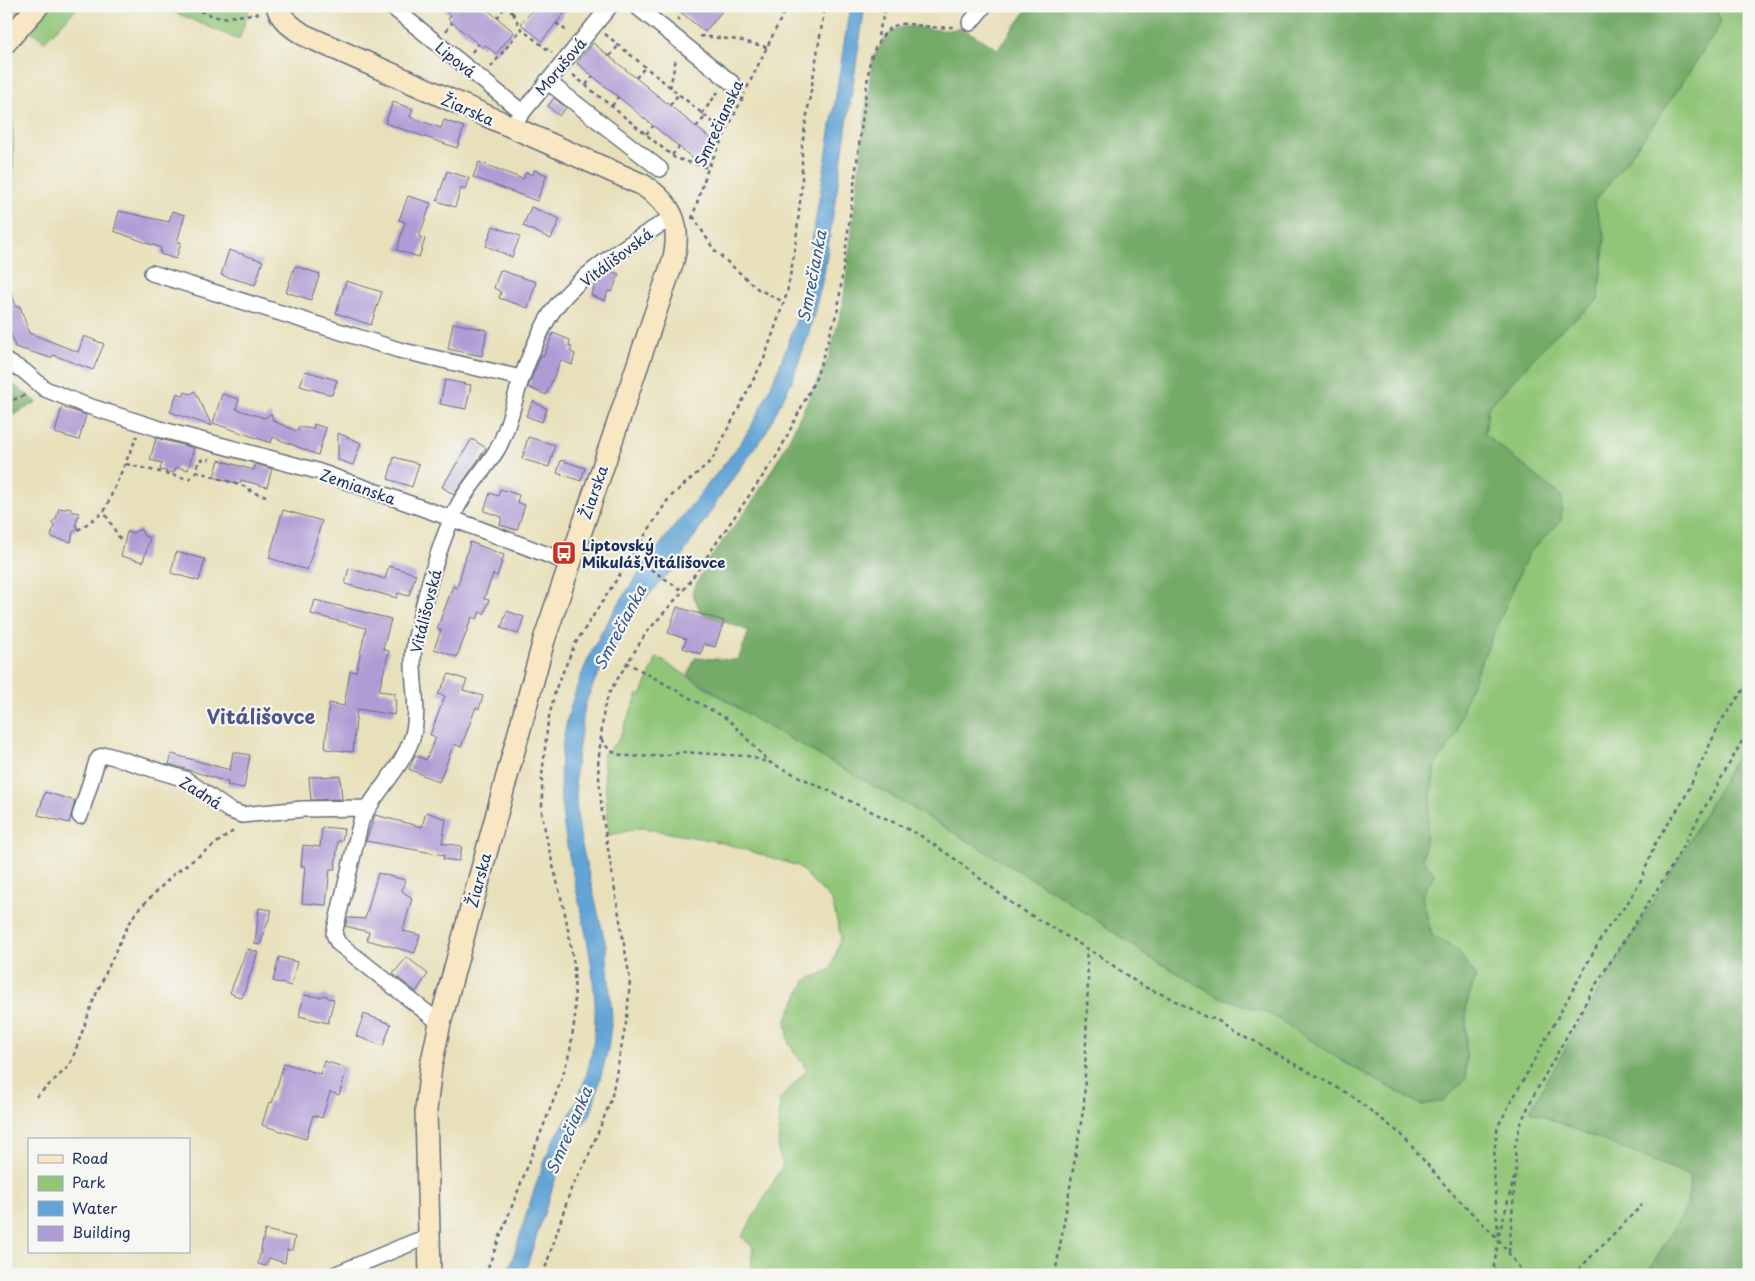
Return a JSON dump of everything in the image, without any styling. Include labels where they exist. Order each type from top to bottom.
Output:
[{"type":"street","points":[[6,42],[38,6]]},
{"type":"street","name":"Lipová","points":[[390,6],[481,79],[516,120]]},
{"type":"street","name":"Morušová","points":[[516,120],[610,6]]},
{"type":"street","points":[[636,6],[732,83]]},
{"type":"street","points":[[970,23],[984,6]]},
{"type":"street","name":"Žiarska","points":[[278,9],[291,27],[304,35],[516,120],[643,185],[686,218],[677,238],[673,261],[569,563],[526,702],[440,1023],[431,1066],[426,1110],[430,1275]]},
{"type":"street","points":[[548,81],[660,169]]},
{"type":"street","name":"Vitálišovská","points":[[440,1023],[338,943],[334,934],[361,821],[367,808],[394,774],[405,756],[412,738],[416,723],[412,665],[415,642],[432,579],[459,505],[498,448],[506,430],[521,378],[538,336],[552,311],[567,294],[631,242],[686,218]]},
{"type":"street","points":[[152,273],[398,350],[521,378]]},
{"type":"street","name":"Zemianska","points":[[6,362],[24,371],[45,389],[143,424],[316,471],[453,519],[569,563]]},
{"type":"street","name":"Zadná","points":[[80,816],[97,762],[100,757],[107,755],[185,779],[229,810],[242,815],[303,809],[367,808]]},
{"type":"street","points":[[334,1275],[416,1241],[428,1238]]},
{"type":"path","points":[[185,6],[220,18],[278,9]]},
{"type":"path","points":[[512,13],[518,6]]},
{"type":"path","name":"Smrečianska","points":[[686,218],[725,132],[787,6]]},
{"type":"path","points":[[485,1275],[561,1081],[570,1051],[575,1017],[572,956],[542,814],[542,776],[548,721],[556,688],[575,644],[669,498],[712,460],[764,359],[784,302],[795,249],[802,184],[802,145],[825,6]]},
{"type":"path","points":[[543,1275],[571,1189],[586,1162],[611,1100],[628,1018],[630,980],[602,813],[598,765],[604,708],[610,691],[626,662],[646,633],[683,591],[778,454],[816,378],[838,309],[868,68],[886,6]]},
{"type":"path","points":[[496,18],[505,7],[512,13],[521,29],[672,155],[708,168]]},
{"type":"path","points":[[681,14],[678,19],[682,22]]},
{"type":"path","points":[[876,42],[881,34],[892,25],[907,21],[950,27],[970,23]]},
{"type":"path","points":[[446,31],[452,23]]},
{"type":"path","points":[[556,23],[568,32]]},
{"type":"path","points":[[594,25],[725,132]]},
{"type":"path","points":[[481,79],[521,29]]},
{"type":"path","points":[[694,31],[701,37],[738,40],[767,47]]},
{"type":"path","points":[[472,52],[478,44]]},
{"type":"path","points":[[610,56],[619,46]]},
{"type":"path","points":[[670,88],[676,58]]},
{"type":"path","points":[[636,78],[645,67]]},
{"type":"path","points":[[586,85],[593,76]]},
{"type":"path","points":[[702,114],[718,92]]},
{"type":"path","points":[[670,105],[678,95]]},
{"type":"path","points":[[612,106],[618,97]]},
{"type":"path","points":[[696,127],[705,116]]},
{"type":"path","points":[[646,134],[653,126]]},
{"type":"path","points":[[672,155],[680,147]]},
{"type":"path","points":[[686,218],[714,250],[758,289],[784,302]]},
{"type":"path","points":[[6,403],[23,395],[45,389]]},
{"type":"path","points":[[78,530],[104,512],[143,424]]},
{"type":"path","points":[[126,464],[189,479],[196,472],[199,460],[215,458]]},
{"type":"path","points":[[196,472],[249,488],[251,492],[266,496]]},
{"type":"path","points":[[104,512],[120,539]]},
{"type":"path","points":[[631,556],[683,591]]},
{"type":"path","points":[[626,662],[729,720],[769,762]]},
{"type":"path","points":[[1498,1239],[1494,1174],[1494,1145],[1498,1126],[1605,931],[1627,904],[1641,880],[1655,844],[1683,801],[1721,721],[1749,682]]},
{"type":"path","points":[[1509,1253],[1516,1168],[1515,1147],[1520,1124],[1593,989],[1670,869],[1749,729]]},
{"type":"path","points":[[600,738],[607,748],[617,754],[673,755],[683,752],[748,756],[769,762],[918,834],[955,859],[1014,905],[1086,948],[1142,986],[1206,1017],[1215,1019],[1267,1047],[1350,1095],[1378,1115],[1401,1134],[1451,1192],[1498,1239],[1525,1275]]},
{"type":"path","points":[[36,1097],[69,1065],[94,998],[124,933],[136,912],[174,874],[237,828]]},
{"type":"path","points":[[1054,1275],[1084,1105],[1088,979],[1086,948]]},
{"type":"path","points":[[1492,1275],[1498,1239],[1516,1168]]},
{"type":"path","points":[[1573,1275],[1642,1205]]},
{"type":"green space","points":[[6,6],[23,6],[6,24]]},
{"type":"green space","points":[[51,6],[79,6],[45,41],[29,30]]},
{"type":"green space","points":[[160,6],[250,6],[239,40]]},
{"type":"green space","points":[[1030,6],[1715,6],[1721,23],[1660,114],[1594,202],[1605,237],[1598,300],[1553,337],[1488,408],[1485,434],[1562,497],[1561,521],[1528,554],[1467,695],[1455,738],[1435,765],[1423,859],[1434,874],[1422,897],[1432,936],[1457,950],[1476,976],[1466,1007],[1466,1079],[1443,1101],[1421,1105],[1344,1062],[1272,1015],[1220,997],[1149,957],[1066,899],[885,792],[760,722],[688,675],[695,658],[738,660],[749,631],[701,613],[692,592],[709,560],[753,501],[782,453],[829,357],[843,305],[872,62],[881,44],[891,33],[900,28],[946,30],[962,28],[998,49]]},
{"type":"green space","points":[[1715,6],[1749,6],[1749,735],[1678,862],[1599,990],[1530,1111],[1691,1176],[1687,1207],[1646,1275],[752,1275],[753,1247],[742,1237],[783,1165],[778,1151],[780,1099],[807,1070],[789,1044],[786,1020],[805,981],[831,969],[841,937],[832,901],[798,866],[720,842],[642,828],[609,835],[603,755],[618,741],[638,694],[641,696],[657,657],[760,722],[885,792],[1066,899],[1149,957],[1220,997],[1272,1015],[1344,1062],[1421,1105],[1466,1079],[1466,1007],[1475,976],[1457,950],[1432,936],[1422,896],[1434,874],[1423,859],[1435,765],[1455,738],[1467,695],[1528,554],[1561,521],[1562,497],[1485,434],[1488,408],[1553,337],[1598,300],[1605,237],[1594,202],[1660,114],[1721,23]]},
{"type":"green space","points":[[6,84],[12,90],[14,217],[6,241]]},
{"type":"green space","points":[[6,379],[37,402],[6,419]]},
{"type":"green space","points":[[1749,735],[1749,1275],[1646,1275],[1687,1207],[1691,1176],[1530,1111],[1599,990],[1677,862]]},
{"type":"water","name":"Smrečianka","points":[[850,6],[865,6],[824,274],[809,333],[792,381],[765,434],[719,498],[675,567],[640,604],[595,680],[585,705],[575,773],[577,814],[581,842],[606,946],[612,1017],[608,1049],[591,1113],[573,1137],[555,1180],[524,1275],[507,1275],[533,1193],[551,1145],[570,1115],[585,1081],[593,1043],[595,1005],[592,971],[561,803],[560,769],[564,735],[572,701],[584,668],[599,637],[617,607],[657,549],[728,459],[753,423],[781,361],[799,312],[808,280],[813,237]]},
{"type":"building","points":[[439,6],[483,6],[514,32],[496,54],[485,45],[483,48],[448,19],[451,16]]},
{"type":"building","points":[[536,6],[570,6],[542,41],[521,24]]},
{"type":"building","points":[[673,6],[726,6],[705,32]]},
{"type":"building","points":[[593,43],[711,139],[695,160],[577,63]]},
{"type":"building","points":[[554,98],[566,108],[559,116],[548,106]]},
{"type":"building","points":[[393,102],[413,109],[410,117],[441,128],[444,120],[464,127],[457,148],[385,123]]},
{"type":"building","points":[[479,162],[523,179],[526,172],[533,175],[534,170],[547,175],[537,201],[473,177]]},
{"type":"building","points":[[447,171],[469,178],[465,190],[461,188],[455,207],[437,201]]},
{"type":"building","points":[[408,196],[431,203],[419,237],[425,239],[419,257],[397,250],[405,222],[399,220]]},
{"type":"building","points":[[531,207],[560,219],[551,239],[523,226]]},
{"type":"building","points":[[119,211],[169,222],[172,211],[185,215],[177,242],[181,242],[176,259],[160,254],[161,248],[114,231]]},
{"type":"building","points":[[493,226],[520,236],[512,257],[486,246]]},
{"type":"building","points":[[229,250],[263,261],[255,285],[221,275]]},
{"type":"building","points":[[295,266],[320,274],[311,300],[286,292]]},
{"type":"building","points":[[500,270],[536,282],[528,308],[499,298],[501,292],[494,288]]},
{"type":"building","points":[[609,270],[619,274],[612,292],[608,291],[605,301],[591,295],[598,279]]},
{"type":"building","points":[[346,281],[382,292],[371,325],[336,313]]},
{"type":"building","points":[[9,285],[16,307],[20,306],[29,333],[78,352],[84,336],[104,344],[93,370],[53,355],[51,358],[15,347],[6,319],[6,286]]},
{"type":"building","points":[[453,323],[487,330],[482,356],[448,349]]},
{"type":"building","points":[[553,333],[570,340],[569,346],[572,347],[570,351],[575,354],[572,365],[561,360],[546,395],[528,387],[541,355],[544,356]]},
{"type":"building","points":[[305,371],[337,380],[332,395],[300,386]]},
{"type":"building","points":[[445,380],[471,385],[466,409],[440,404]]},
{"type":"building","points":[[195,391],[212,426],[170,412],[177,393],[184,396],[185,392],[191,394]]},
{"type":"building","points":[[222,394],[239,399],[236,409],[265,418],[271,413],[273,421],[297,431],[299,427],[313,429],[314,424],[326,428],[318,455],[273,437],[271,443],[213,423]]},
{"type":"building","points":[[533,401],[547,409],[542,422],[526,416]]},
{"type":"building","points":[[62,407],[86,415],[79,440],[55,433]]},
{"type":"building","points":[[338,433],[361,443],[353,465],[338,460]]},
{"type":"building","points":[[528,437],[555,445],[549,467],[522,459]]},
{"type":"building","points":[[156,438],[194,448],[188,470],[176,467],[174,473],[160,470],[162,463],[150,460]]},
{"type":"building","points":[[472,439],[486,448],[454,495],[442,487]]},
{"type":"building","points":[[394,457],[419,464],[412,487],[388,479]]},
{"type":"building","points":[[219,460],[254,470],[256,464],[272,469],[267,487],[241,480],[240,484],[214,477]]},
{"type":"building","points":[[561,460],[585,468],[581,481],[557,473]]},
{"type":"building","points":[[500,489],[519,495],[517,502],[525,505],[517,530],[500,525],[502,517],[484,511],[490,493],[498,496]]},
{"type":"building","points":[[70,507],[73,512],[79,513],[76,524],[78,529],[73,532],[71,542],[51,537],[54,526],[52,522],[56,519],[59,508],[65,509]]},
{"type":"building","points":[[283,510],[322,521],[307,570],[269,558]]},
{"type":"building","points":[[140,529],[144,536],[150,538],[143,562],[121,556],[127,532],[133,533]]},
{"type":"building","points":[[470,542],[504,555],[497,576],[493,574],[484,599],[489,600],[484,614],[480,612],[477,619],[472,617],[457,657],[434,649],[441,630],[437,629],[453,586],[457,588]]},
{"type":"building","points":[[176,552],[205,559],[199,581],[171,573]]},
{"type":"building","points":[[389,566],[416,574],[409,596],[398,593],[397,598],[345,584],[349,568],[385,579]]},
{"type":"building","points":[[315,600],[391,619],[383,649],[389,651],[379,691],[395,693],[394,715],[357,709],[353,752],[325,749],[329,703],[344,706],[350,671],[356,672],[366,628],[311,614]]},
{"type":"building","points":[[677,607],[724,621],[715,647],[704,644],[701,654],[683,648],[686,639],[668,633]]},
{"type":"building","points":[[507,611],[524,617],[518,634],[501,628]]},
{"type":"building","points":[[449,674],[467,680],[463,690],[483,696],[479,709],[476,707],[461,747],[454,744],[439,782],[409,769],[415,755],[426,760],[436,737],[430,735],[445,696],[438,694]]},
{"type":"building","points":[[233,752],[250,755],[244,788],[227,785],[228,782],[169,764],[172,754],[230,770]]},
{"type":"building","points":[[340,776],[342,799],[311,800],[309,777]]},
{"type":"building","points":[[45,792],[75,801],[69,823],[38,815]]},
{"type":"building","points":[[426,812],[446,819],[442,843],[462,846],[459,861],[443,859],[444,855],[366,841],[375,815],[422,827]]},
{"type":"building","points":[[322,827],[344,829],[342,841],[338,841],[335,869],[330,869],[326,905],[302,903],[305,866],[301,866],[303,845],[320,847]]},
{"type":"building","points":[[378,873],[405,880],[402,891],[412,898],[403,931],[420,935],[415,953],[367,940],[369,932],[345,926],[348,918],[365,919]]},
{"type":"building","points":[[259,908],[272,910],[260,945],[255,944]]},
{"type":"building","points":[[247,949],[258,952],[242,998],[230,993]]},
{"type":"building","points":[[279,957],[297,962],[291,986],[273,981]]},
{"type":"building","points":[[407,957],[428,974],[416,992],[393,974]]},
{"type":"building","points":[[304,995],[319,997],[326,995],[328,998],[334,999],[328,1023],[299,1016]]},
{"type":"building","points":[[364,1014],[391,1024],[383,1046],[356,1036]]},
{"type":"building","points":[[324,1061],[347,1068],[339,1095],[330,1092],[322,1118],[313,1115],[306,1139],[262,1125],[269,1102],[272,1103],[284,1063],[320,1074]]},
{"type":"building","points":[[265,1230],[295,1237],[292,1250],[287,1250],[285,1263],[269,1258],[266,1266],[258,1264]]},
{"type":"place","name":"Liptovský Mikuláš,Vitálišovce","points":[[564,553]]},
{"type":"district","name":"Vitálišovce","points":[[261,716]]}]
